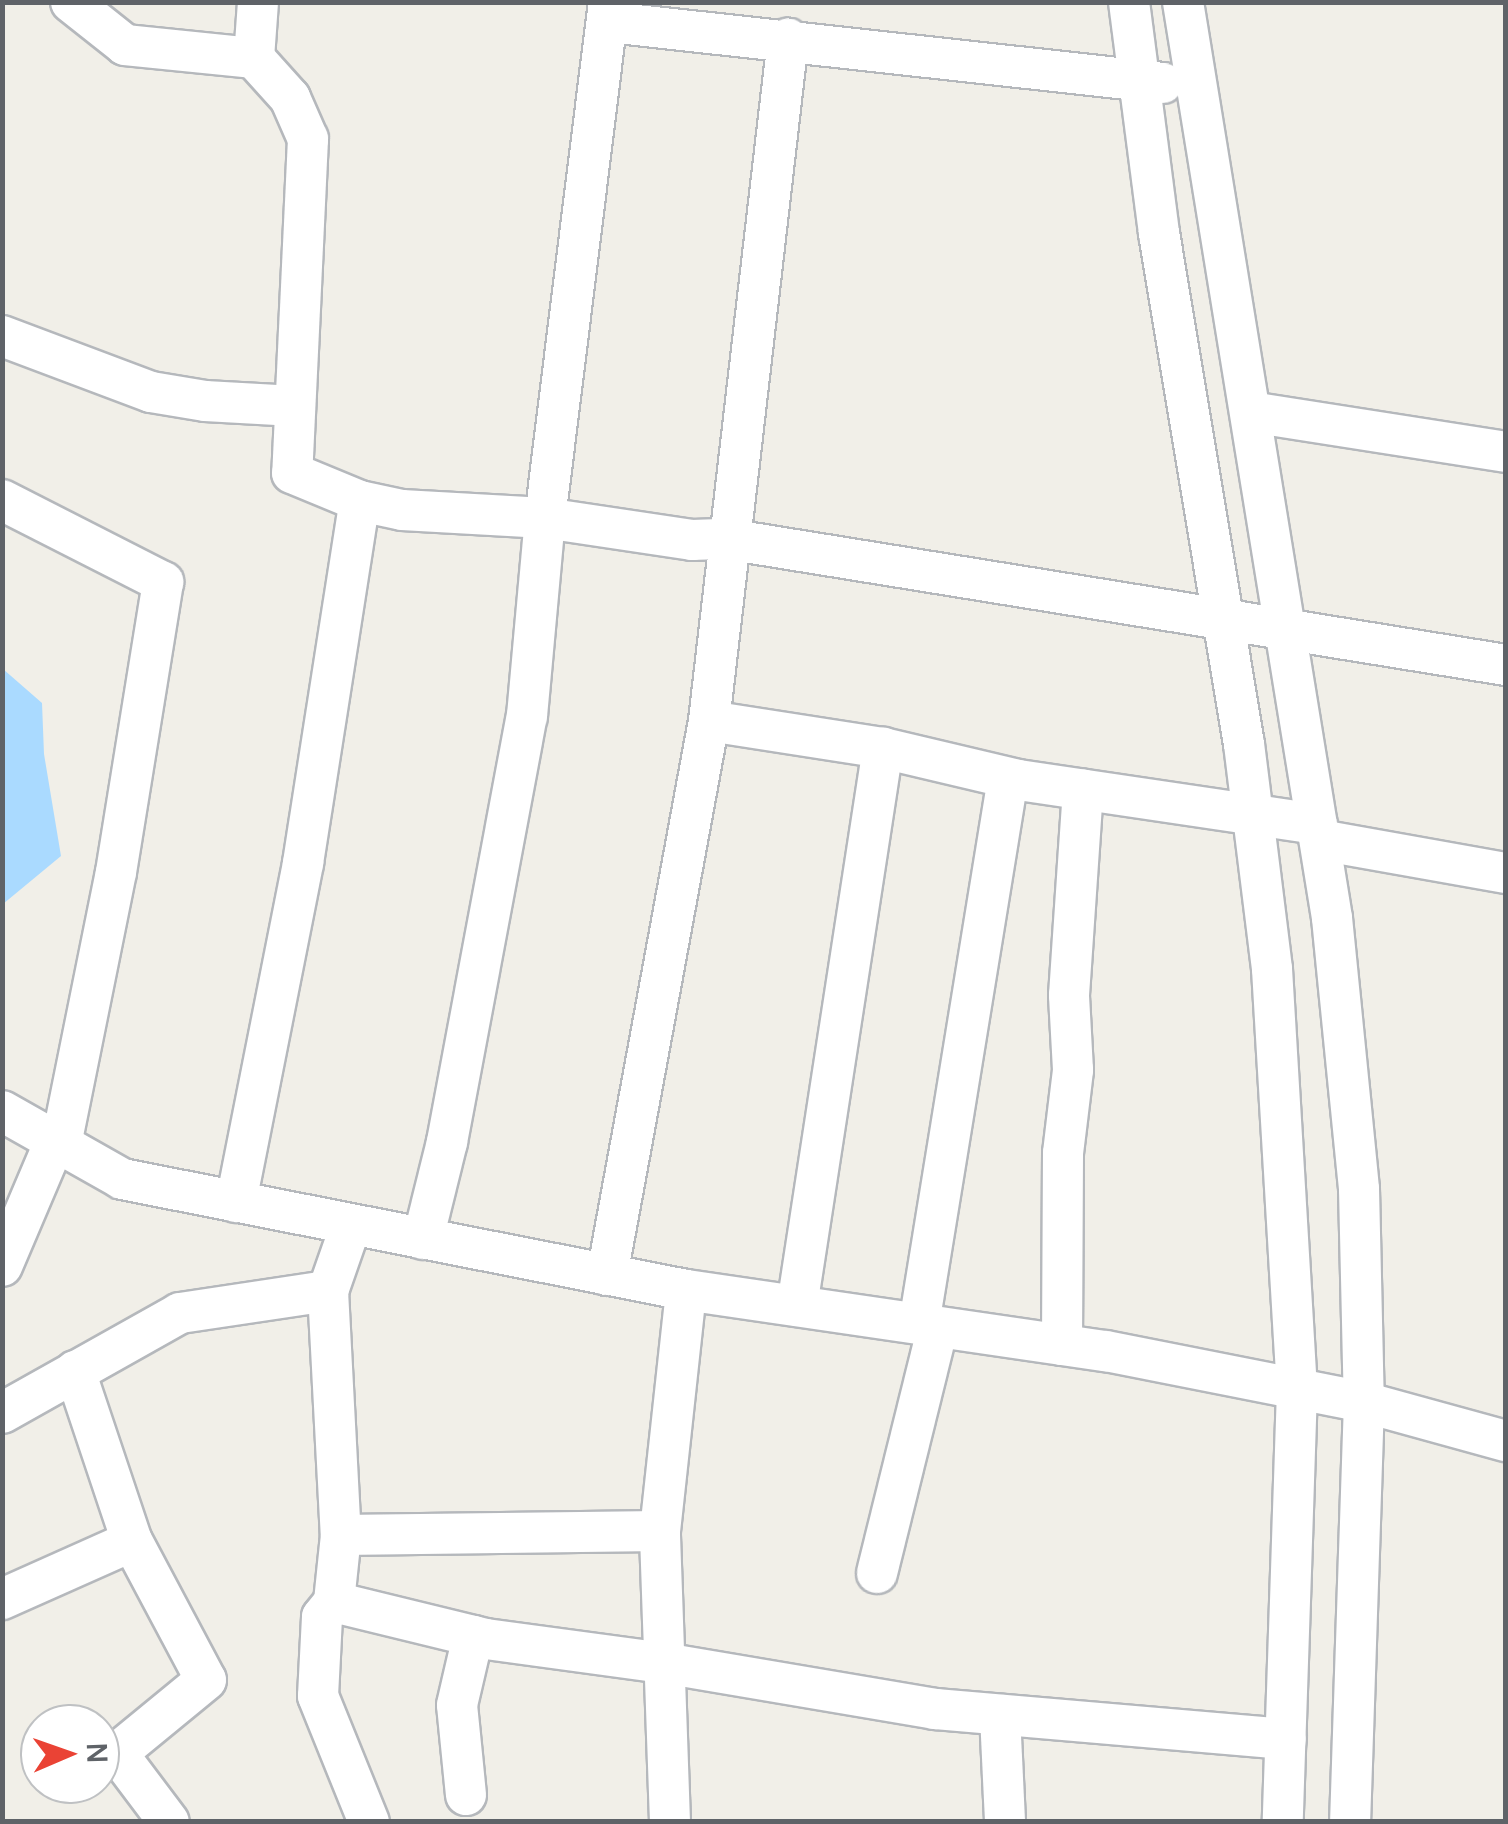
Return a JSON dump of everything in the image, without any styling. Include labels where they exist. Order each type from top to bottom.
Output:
[{"type":"street","points":[[71,2],[125,45],[254,58],[290,98],[308,140],[292,473],[360,501],[402,510],[546,518],[692,540],[727,539],[1506,665]]},
{"type":"street","points":[[254,58],[258,2]]},
{"type":"street","points":[[1129,2],[1158,233],[1223,620],[1272,969],[1298,1390],[1283,1822]]},
{"type":"street","points":[[1183,2],[1332,918],[1359,1189],[1364,1402],[1350,1822]]},
{"type":"street","points":[[423,1239],[447,1142],[527,716],[601,41],[609,12],[788,39],[1197,88]]},
{"type":"street","points":[[607,1275],[708,721],[788,39]]},
{"type":"street","points":[[1158,233],[1222,233]]},
{"type":"street","points":[[2,336],[152,392],[206,401],[295,406]]},
{"type":"street","points":[[1251,412],[1506,452]]},
{"type":"street","points":[[2,500],[164,582],[116,872],[58,1142],[2,1266]]},
{"type":"street","points":[[236,1202],[303,863],[360,501]]},
{"type":"street","points":[[708,721],[882,748],[1008,778],[1252,812],[1318,832],[1506,873]]},
{"type":"street","points":[[797,1306],[882,748]]},
{"type":"street","points":[[877,1573],[928,1325],[1008,778]]},
{"type":"street","points":[[1062,1345],[1064,1154],[1073,1070],[1068,995],[1083,789]]},
{"type":"street","points":[[2,1111],[122,1180],[686,1290],[1062,1345],[1364,1402],[1506,1441]]},
{"type":"street","points":[[351,1225],[328,1291],[340,1535],[334,1602],[322,1617],[318,1696],[370,1822]]},
{"type":"street","points":[[670,1822],[660,1531],[686,1290]]},
{"type":"street","points":[[2,1413],[180,1313],[328,1291]]},
{"type":"street","points":[[75,1371],[132,1541],[206,1680],[117,1753],[169,1822]]},
{"type":"street","points":[[340,1535],[660,1531]]},
{"type":"street","points":[[2,1599],[132,1541]]},
{"type":"street","points":[[334,1602],[473,1636],[664,1663],[934,1710],[1286,1739]]},
{"type":"street","points":[[466,1795],[457,1705],[473,1636]]},
{"type":"street","points":[[1000,1715],[1004,1822]]},
{"type":"water","points":[[3,669],[42,703],[44,754],[61,856],[3,904]]}]
